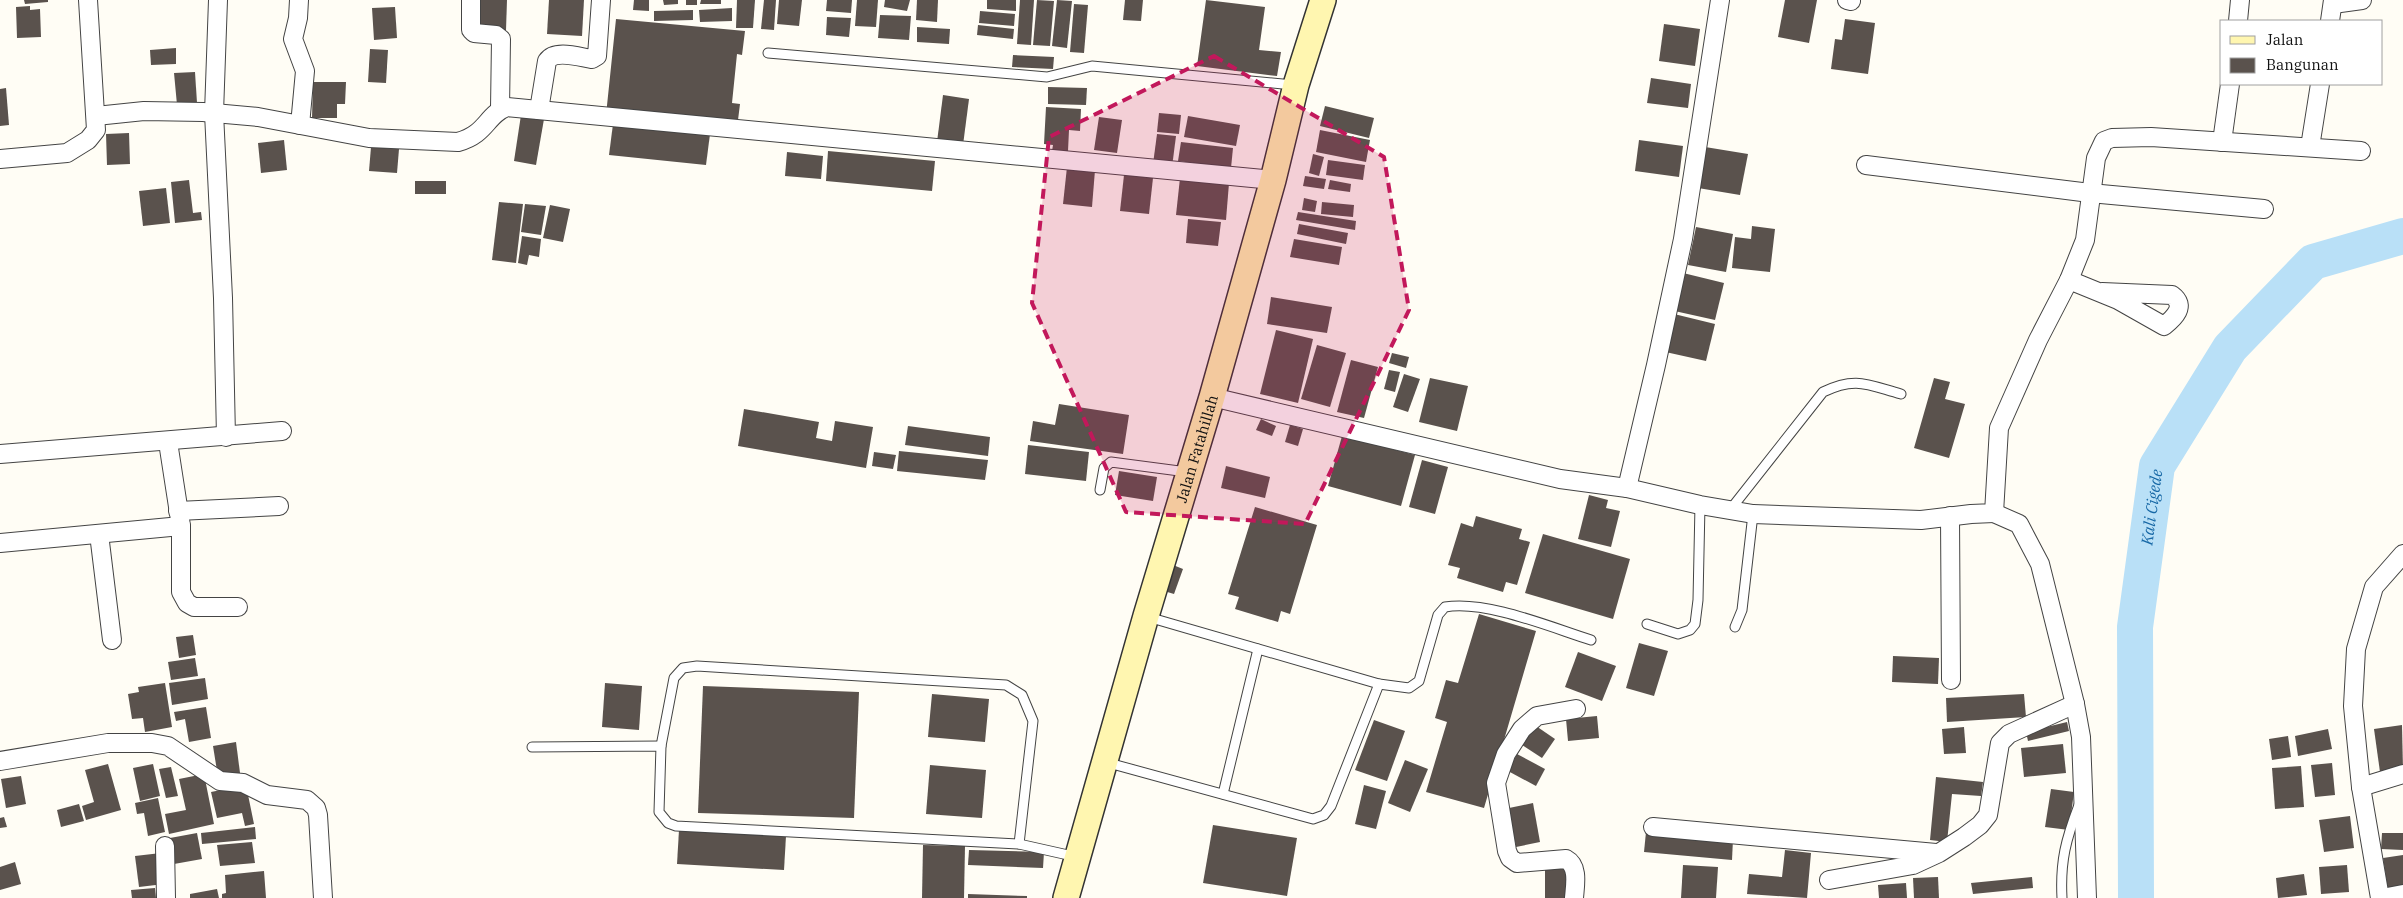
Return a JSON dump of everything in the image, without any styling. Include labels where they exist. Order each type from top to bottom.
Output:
[{"type":"street","points":[[0,159],[67,153],[88,140],[96,130],[88,0]]},
{"type":"street","points":[[218,0],[214,113],[223,298],[226,437]]},
{"type":"street","points":[[299,0],[298,18],[293,39],[305,71],[300,124]]},
{"type":"street","points":[[471,0],[472,31],[496,35],[501,39],[500,109]]},
{"type":"street","points":[[539,110],[549,57],[556,54],[592,59],[597,56],[601,0]]},
{"type":"street","name":"Jalan Fatahillah","points":[[1066,898],[1146,616],[1212,397],[1273,180],[1296,85],[1323,0]]},
{"type":"street","points":[[1627,488],[1683,239],[1720,0]]},
{"type":"street","points":[[2238,20],[2240,0]]},
{"type":"street","points":[[2330,20],[2333,2],[2362,0]]},
{"type":"street","points":[[2222,142],[2230,85]]},
{"type":"street","points":[[2310,147],[2320,85]]},
{"type":"street","points":[[96,116],[144,111],[214,113],[300,124],[369,138],[458,142],[471,139],[482,131],[500,109],[507,107],[1273,180]]},
{"type":"street","points":[[1994,513],[1999,428],[2038,340],[2069,280],[2085,240],[2090,194],[2100,147],[2104,141],[2112,138],[2152,137],[2361,151]]},
{"type":"street","points":[[1866,165],[2090,194],[2264,209]]},
{"type":"street","points":[[2069,280],[2102,292]]},
{"type":"street","points":[[1212,397],[1560,479],[1627,488],[1700,505],[1753,514],[1871,520],[1920,520],[1994,513],[2019,524],[2040,564],[2075,704],[2081,737],[2087,898]]},
{"type":"street","points":[[0,454],[168,442],[282,431]]},
{"type":"street","points":[[168,442],[179,519],[181,592],[184,599],[194,606],[238,607]]},
{"type":"street","points":[[0,543],[99,534],[179,519],[279,506]]},
{"type":"street","points":[[1950,516],[1951,680]]},
{"type":"street","points":[[99,534],[112,640]]},
{"type":"street","points":[[2403,554],[2374,587],[2356,649],[2353,706],[2361,786],[2381,898],[2403,894]]},
{"type":"street","points":[[1829,880],[1914,865],[1939,853],[1980,825],[1988,815],[2000,743],[2009,734],[2075,704]]},
{"type":"street","points":[[1574,898],[1574,873],[1572,864],[1566,859],[1518,863],[1510,858],[1496,783],[1506,754],[1522,729],[1529,722],[1543,715],[1576,709]]},
{"type":"street","points":[[0,762],[108,743],[152,743],[168,746],[220,781],[243,783],[267,795],[307,800],[316,808],[318,815],[323,898]]},
{"type":"street","points":[[2361,786],[2403,774]]},
{"type":"street","points":[[1653,827],[1939,853]]},
{"type":"street","points":[[165,846],[166,898]]},
{"type":"lane","points":[[768,53],[1047,78],[1092,66],[1296,85]]},
{"type":"lane","points":[[1730,510],[1823,392],[1835,386],[1856,382],[1901,394]]},
{"type":"lane","points":[[1100,490],[1104,468],[1111,462],[1190,472]]},
{"type":"lane","points":[[1647,624],[1678,634],[1690,630],[1696,624],[1700,505]]},
{"type":"lane","points":[[1735,626],[1742,610],[1753,514]]},
{"type":"lane","points":[[1146,616],[1379,684],[1409,688],[1418,681],[1438,615],[1445,607],[1465,606],[1495,609],[1591,640]]},
{"type":"lane","points":[[1223,794],[1258,649]]},
{"type":"lane","points":[[1019,844],[1033,722],[1022,695],[1006,685],[697,666],[684,668],[674,678],[661,746],[659,812],[668,823],[676,826],[1019,844],[1078,857]]},
{"type":"lane","points":[[1105,762],[1314,819],[1324,815],[1331,806],[1379,684]]},
{"type":"lane","points":[[532,746],[661,746]]},
{"type":"lane","points":[[2062,898],[2061,877],[2065,840],[2082,798]]},
{"type":"highlighted area","points":[[1214,56],[1384,157],[1409,310],[1305,524],[1126,512],[1032,303],[1049,137]]},
{"type":"building","points":[[24,0],[48,0],[48,2],[25,4]]},
{"type":"building","points":[[472,0],[507,0],[506,30],[472,29]]},
{"type":"building","points":[[549,0],[584,0],[582,36],[547,34]]},
{"type":"building","points":[[634,0],[649,0],[649,11],[633,10]]},
{"type":"building","points":[[663,0],[678,0],[678,4],[664,5]]},
{"type":"building","points":[[686,0],[697,0],[697,5],[686,5]]},
{"type":"building","points":[[701,0],[721,0],[721,4],[700,4]]},
{"type":"building","points":[[737,0],[755,0],[753,28],[736,28]]},
{"type":"building","points":[[764,0],[776,0],[774,30],[761,29]]},
{"type":"building","points":[[779,0],[802,0],[799,26],[777,24]]},
{"type":"building","points":[[827,0],[852,0],[851,13],[826,11]]},
{"type":"building","points":[[857,0],[878,0],[876,27],[855,26]]},
{"type":"building","points":[[885,0],[910,0],[907,11],[884,7]]},
{"type":"building","points":[[917,0],[938,0],[937,22],[916,20]]},
{"type":"building","points":[[987,0],[1016,0],[1016,11],[987,9]]},
{"type":"building","points":[[1020,0],[1034,0],[1031,45],[1017,44]]},
{"type":"building","points":[[1037,0],[1054,1],[1050,46],[1033,45]]},
{"type":"building","points":[[1057,0],[1072,1],[1067,48],[1052,46]]},
{"type":"building","points":[[1125,0],[1143,0],[1141,21],[1123,20]]},
{"type":"building","points":[[1206,0],[1265,7],[1259,50],[1281,52],[1277,76],[1197,66]]},
{"type":"building","points":[[1785,0],[1817,0],[1809,43],[1778,37]]},
{"type":"building","points":[[1074,4],[1088,5],[1084,53],[1070,52]]},
{"type":"building","points":[[30,6],[30,10],[40,9],[41,37],[17,38],[16,7]]},
{"type":"building","points":[[395,7],[397,38],[374,40],[372,8]]},
{"type":"building","points":[[732,8],[732,21],[700,22],[699,10]]},
{"type":"building","points":[[693,10],[693,20],[654,21],[654,11]]},
{"type":"building","points":[[980,11],[1015,14],[1014,26],[979,23]]},
{"type":"building","points":[[880,15],[911,16],[909,40],[878,38]]},
{"type":"building","points":[[827,17],[851,18],[849,37],[826,35]]},
{"type":"building","points":[[616,19],[745,31],[742,55],[737,54],[732,103],[740,104],[737,128],[606,115]]},
{"type":"building","points":[[1845,19],[1875,23],[1868,74],[1831,69],[1835,39],[1842,40]]},
{"type":"building","points":[[1664,24],[1700,29],[1695,66],[1659,61]]},
{"type":"building","points":[[978,25],[1014,29],[1013,39],[977,35]]},
{"type":"building","points":[[917,27],[950,29],[949,44],[917,42]]},
{"type":"building","points":[[176,48],[176,64],[151,65],[150,50]]},
{"type":"building","points":[[370,49],[388,50],[386,83],[368,82]]},
{"type":"building","points":[[1013,55],[1054,57],[1053,69],[1012,67]]},
{"type":"building","points":[[195,72],[197,103],[177,105],[174,73]]},
{"type":"building","points":[[1651,78],[1691,84],[1688,108],[1647,103]]},
{"type":"building","points":[[313,82],[346,82],[345,104],[337,104],[337,118],[312,118]]},
{"type":"building","points":[[1048,87],[1087,88],[1086,105],[1048,104]]},
{"type":"building","points":[[6,88],[9,125],[0,126],[0,89]]},
{"type":"building","points":[[943,95],[969,99],[963,145],[937,142]]},
{"type":"building","points":[[1325,106],[1374,118],[1369,138],[1320,126]]},
{"type":"building","points":[[1046,107],[1081,109],[1080,131],[1069,130],[1068,151],[1052,151],[1053,145],[1044,144]]},
{"type":"building","points":[[1159,113],[1181,115],[1179,134],[1157,132]]},
{"type":"building","points":[[521,115],[544,119],[536,165],[514,161]]},
{"type":"building","points":[[1188,116],[1240,125],[1236,146],[1184,137]]},
{"type":"building","points":[[1099,117],[1122,120],[1117,153],[1094,150]]},
{"type":"building","points":[[613,124],[710,134],[706,165],[609,155]]},
{"type":"building","points":[[1320,130],[1370,140],[1366,162],[1316,152]]},
{"type":"building","points":[[129,133],[130,164],[107,165],[106,134]]},
{"type":"building","points":[[1157,134],[1176,136],[1172,167],[1153,164]]},
{"type":"building","points":[[284,140],[287,170],[261,173],[258,143]]},
{"type":"building","points":[[1639,140],[1683,146],[1679,177],[1635,171]]},
{"type":"building","points":[[1181,142],[1233,148],[1231,168],[1178,161]]},
{"type":"building","points":[[1699,146],[1748,154],[1740,195],[1692,187]]},
{"type":"building","points":[[371,147],[399,149],[397,173],[369,171]]},
{"type":"building","points":[[828,151],[935,161],[932,191],[826,181]]},
{"type":"building","points":[[787,152],[823,156],[821,179],[785,176]]},
{"type":"building","points":[[1313,154],[1324,157],[1319,176],[1309,173]]},
{"type":"building","points":[[1328,160],[1365,165],[1363,180],[1326,175]]},
{"type":"building","points":[[1067,167],[1095,170],[1092,207],[1063,204]]},
{"type":"building","points":[[1124,175],[1153,178],[1149,214],[1120,211]]},
{"type":"building","points":[[1305,176],[1326,179],[1324,189],[1303,186]]},
{"type":"building","points":[[1180,178],[1229,183],[1226,220],[1176,215]]},
{"type":"building","points":[[189,180],[193,213],[201,212],[202,220],[175,223],[171,182]]},
{"type":"building","points":[[1330,180],[1351,184],[1350,192],[1328,189]]},
{"type":"building","points":[[415,181],[446,181],[446,194],[415,194]]},
{"type":"building","points":[[166,188],[170,223],[143,226],[139,191]]},
{"type":"building","points":[[1304,198],[1317,201],[1315,212],[1302,210]]},
{"type":"building","points":[[499,202],[523,204],[516,263],[492,260]]},
{"type":"building","points":[[1322,202],[1354,205],[1353,217],[1321,214]]},
{"type":"building","points":[[525,204],[546,206],[541,235],[521,232]]},
{"type":"building","points":[[550,205],[570,209],[563,242],[543,238]]},
{"type":"building","points":[[1298,212],[1356,221],[1355,230],[1296,220]]},
{"type":"building","points":[[1188,219],[1221,222],[1218,246],[1186,243]]},
{"type":"building","points":[[1299,224],[1348,233],[1346,244],[1297,234]]},
{"type":"building","points":[[1752,226],[1775,229],[1770,272],[1732,268],[1735,237],[1751,239]]},
{"type":"building","points":[[1696,227],[1733,234],[1726,272],[1688,265]]},
{"type":"building","points":[[522,236],[541,239],[539,257],[529,255],[527,265],[518,263]]},
{"type":"building","points":[[1294,239],[1342,247],[1339,265],[1290,257]]},
{"type":"building","points":[[1679,272],[1724,283],[1715,320],[1670,310]]},
{"type":"building","points":[[1271,297],[1332,307],[1327,333],[1267,324]]},
{"type":"building","points":[[1670,313],[1715,324],[1706,361],[1661,351]]},
{"type":"building","points":[[1276,330],[1313,339],[1298,403],[1260,394]]},
{"type":"building","points":[[1317,345],[1346,353],[1330,407],[1301,399]]},
{"type":"building","points":[[1392,353],[1409,357],[1406,368],[1389,363]]},
{"type":"building","points":[[1351,360],[1378,367],[1364,418],[1337,412]]},
{"type":"building","points":[[1389,370],[1400,372],[1395,392],[1384,389]]},
{"type":"building","points":[[1404,374],[1420,379],[1408,412],[1393,407]]},
{"type":"building","points":[[1430,378],[1468,386],[1457,431],[1419,422]]},
{"type":"building","points":[[1934,378],[1950,382],[1945,399],[1965,404],[1949,458],[1914,448]]},
{"type":"building","points":[[1059,404],[1129,415],[1123,454],[1030,441],[1033,421],[1055,425]]},
{"type":"building","points":[[744,409],[819,422],[816,438],[832,441],[835,421],[873,427],[866,468],[738,446]]},
{"type":"building","points":[[1261,419],[1276,426],[1272,436],[1256,430]]},
{"type":"building","points":[[1290,425],[1303,429],[1298,446],[1285,442]]},
{"type":"building","points":[[908,426],[990,437],[988,456],[905,445]]},
{"type":"building","points":[[1342,436],[1415,455],[1401,506],[1328,486]]},
{"type":"building","points":[[1028,445],[1089,452],[1086,481],[1025,474]]},
{"type":"building","points":[[899,451],[988,460],[985,480],[897,471]]},
{"type":"building","points":[[874,452],[896,455],[893,469],[872,466]]},
{"type":"building","points":[[1422,460],[1448,467],[1435,514],[1409,507]]},
{"type":"building","points":[[1226,466],[1270,477],[1265,498],[1221,488]]},
{"type":"building","points":[[1119,471],[1157,477],[1153,501],[1115,495]]},
{"type":"building","points":[[1589,495],[1608,500],[1606,508],[1620,511],[1611,547],[1578,539]]},
{"type":"building","points":[[1255,507],[1317,525],[1290,614],[1281,611],[1278,622],[1235,609],[1239,597],[1228,594]]},
{"type":"building","points":[[1476,516],[1522,529],[1519,539],[1530,542],[1517,585],[1506,582],[1503,592],[1457,578],[1460,568],[1448,565],[1461,523],[1473,527]]},
{"type":"building","points":[[1543,534],[1630,559],[1613,619],[1525,593]]},
{"type":"building","points":[[1173,565],[1183,569],[1174,594],[1164,591]]},
{"type":"building","points":[[1479,614],[1536,631],[1484,808],[1426,792],[1447,722],[1435,718],[1446,680],[1458,683]]},
{"type":"building","points":[[193,635],[196,655],[179,658],[176,637]]},
{"type":"building","points":[[1639,643],[1668,651],[1654,696],[1626,688]]},
{"type":"building","points":[[1578,652],[1616,666],[1602,701],[1565,687]]},
{"type":"building","points":[[1893,656],[1939,658],[1938,684],[1892,682]]},
{"type":"building","points":[[195,658],[198,676],[171,680],[168,662]]},
{"type":"building","points":[[205,678],[208,699],[172,705],[169,683]]},
{"type":"building","points":[[165,683],[172,727],[145,732],[143,718],[132,719],[128,694],[139,692],[138,687]]},
{"type":"building","points":[[605,683],[642,686],[639,730],[602,727]]},
{"type":"building","points":[[703,686],[859,692],[854,818],[698,813]]},
{"type":"building","points":[[932,694],[989,699],[985,742],[928,737]]},
{"type":"building","points":[[2024,694],[2026,717],[1947,722],[1946,698]]},
{"type":"building","points":[[206,707],[211,738],[189,742],[185,719],[176,721],[174,712]]},
{"type":"building","points":[[1597,716],[1599,738],[1568,741],[1566,719]]},
{"type":"building","points":[[1374,720],[1405,731],[1387,781],[1355,770]]},
{"type":"building","points":[[2067,722],[2069,731],[2028,741],[2026,732]]},
{"type":"building","points":[[2402,725],[2403,769],[2380,772],[2374,729]]},
{"type":"building","points":[[1536,726],[1555,739],[1542,758],[1522,745]]},
{"type":"building","points":[[1964,727],[1966,753],[1944,754],[1942,729]]},
{"type":"building","points":[[2328,729],[2332,749],[2298,756],[2295,736]]},
{"type":"building","points":[[2288,736],[2291,757],[2272,760],[2269,739]]},
{"type":"building","points":[[236,742],[240,773],[218,777],[213,746]]},
{"type":"building","points":[[2063,744],[2066,773],[2024,777],[2021,748]]},
{"type":"building","points":[[1517,754],[1545,769],[1536,786],[1508,771]]},
{"type":"building","points":[[1405,760],[1428,769],[1410,812],[1388,803]]},
{"type":"building","points":[[2332,763],[2335,795],[2315,797],[2311,765]]},
{"type":"building","points":[[108,764],[121,810],[86,820],[82,806],[94,802],[85,770]]},
{"type":"building","points":[[153,764],[160,796],[140,801],[133,768]]},
{"type":"building","points":[[930,765],[986,770],[982,818],[926,814]]},
{"type":"building","points":[[2301,766],[2304,807],[2275,809],[2272,768]]},
{"type":"building","points":[[171,767],[178,796],[166,798],[159,769]]},
{"type":"building","points":[[204,774],[214,824],[169,834],[165,814],[186,810],[179,779]]},
{"type":"building","points":[[21,776],[26,804],[6,808],[1,779]]},
{"type":"building","points":[[1936,777],[1983,782],[1981,796],[1952,794],[1947,842],[1930,840]]},
{"type":"building","points":[[246,785],[254,824],[245,826],[242,813],[217,818],[211,792]]},
{"type":"building","points":[[1364,785],[1386,791],[1376,829],[1355,824]]},
{"type":"building","points":[[2051,789],[2074,792],[2069,830],[2045,827]]},
{"type":"building","points":[[158,798],[165,832],[148,836],[144,813],[137,814],[135,803]]},
{"type":"building","points":[[1533,803],[1540,842],[1516,847],[1509,808]]},
{"type":"building","points":[[79,804],[84,821],[61,827],[57,810]]},
{"type":"building","points":[[2350,816],[2354,848],[2324,852],[2319,820]]},
{"type":"building","points":[[4,817],[7,827],[0,828],[0,818]]},
{"type":"building","points":[[1213,825],[1297,838],[1287,896],[1203,883]]},
{"type":"building","points":[[255,827],[256,839],[202,844],[201,833]]},
{"type":"building","points":[[679,830],[786,836],[784,870],[677,864]]},
{"type":"building","points":[[1646,832],[1733,839],[1732,860],[1644,852]]},
{"type":"building","points":[[197,833],[202,859],[174,864],[170,838]]},
{"type":"building","points":[[2382,833],[2403,833],[2403,850],[2381,849]]},
{"type":"building","points":[[252,842],[255,863],[220,866],[217,845]]},
{"type":"building","points":[[923,845],[965,846],[964,898],[922,898]]},
{"type":"building","points":[[969,850],[1044,852],[1043,868],[968,865]]},
{"type":"building","points":[[1785,850],[1811,853],[1807,898],[1747,894],[1749,874],[1782,877]]},
{"type":"building","points":[[161,853],[164,884],[139,887],[135,856]]},
{"type":"building","points":[[2403,855],[2403,887],[2388,890],[2383,858]]},
{"type":"building","points":[[15,862],[21,884],[0,890],[0,867]]},
{"type":"building","points":[[1683,865],[1718,867],[1716,898],[1681,898]]},
{"type":"building","points":[[2347,865],[2349,892],[2321,894],[2319,867]]},
{"type":"building","points":[[1545,869],[1570,869],[1569,898],[1545,898]]},
{"type":"building","points":[[264,871],[266,898],[222,898],[222,894],[226,893],[225,875]]},
{"type":"building","points":[[2304,874],[2307,895],[2278,898],[2276,878]]},
{"type":"building","points":[[1938,877],[1939,898],[1914,898],[1913,878]]},
{"type":"building","points":[[2032,877],[2033,888],[1973,894],[1971,883]]},
{"type":"building","points":[[1906,883],[1907,898],[1879,898],[1878,885]]},
{"type":"building","points":[[155,888],[156,898],[132,898],[131,890]]},
{"type":"building","points":[[217,889],[219,898],[190,898],[190,894]]},
{"type":"building","points":[[968,894],[1027,896],[1027,898],[968,898]]},
{"type":"waterway","name":"Kali Cigede","points":[[2136,898],[2135,627],[2157,466],[2230,348],[2313,262],[2403,236]]}]
